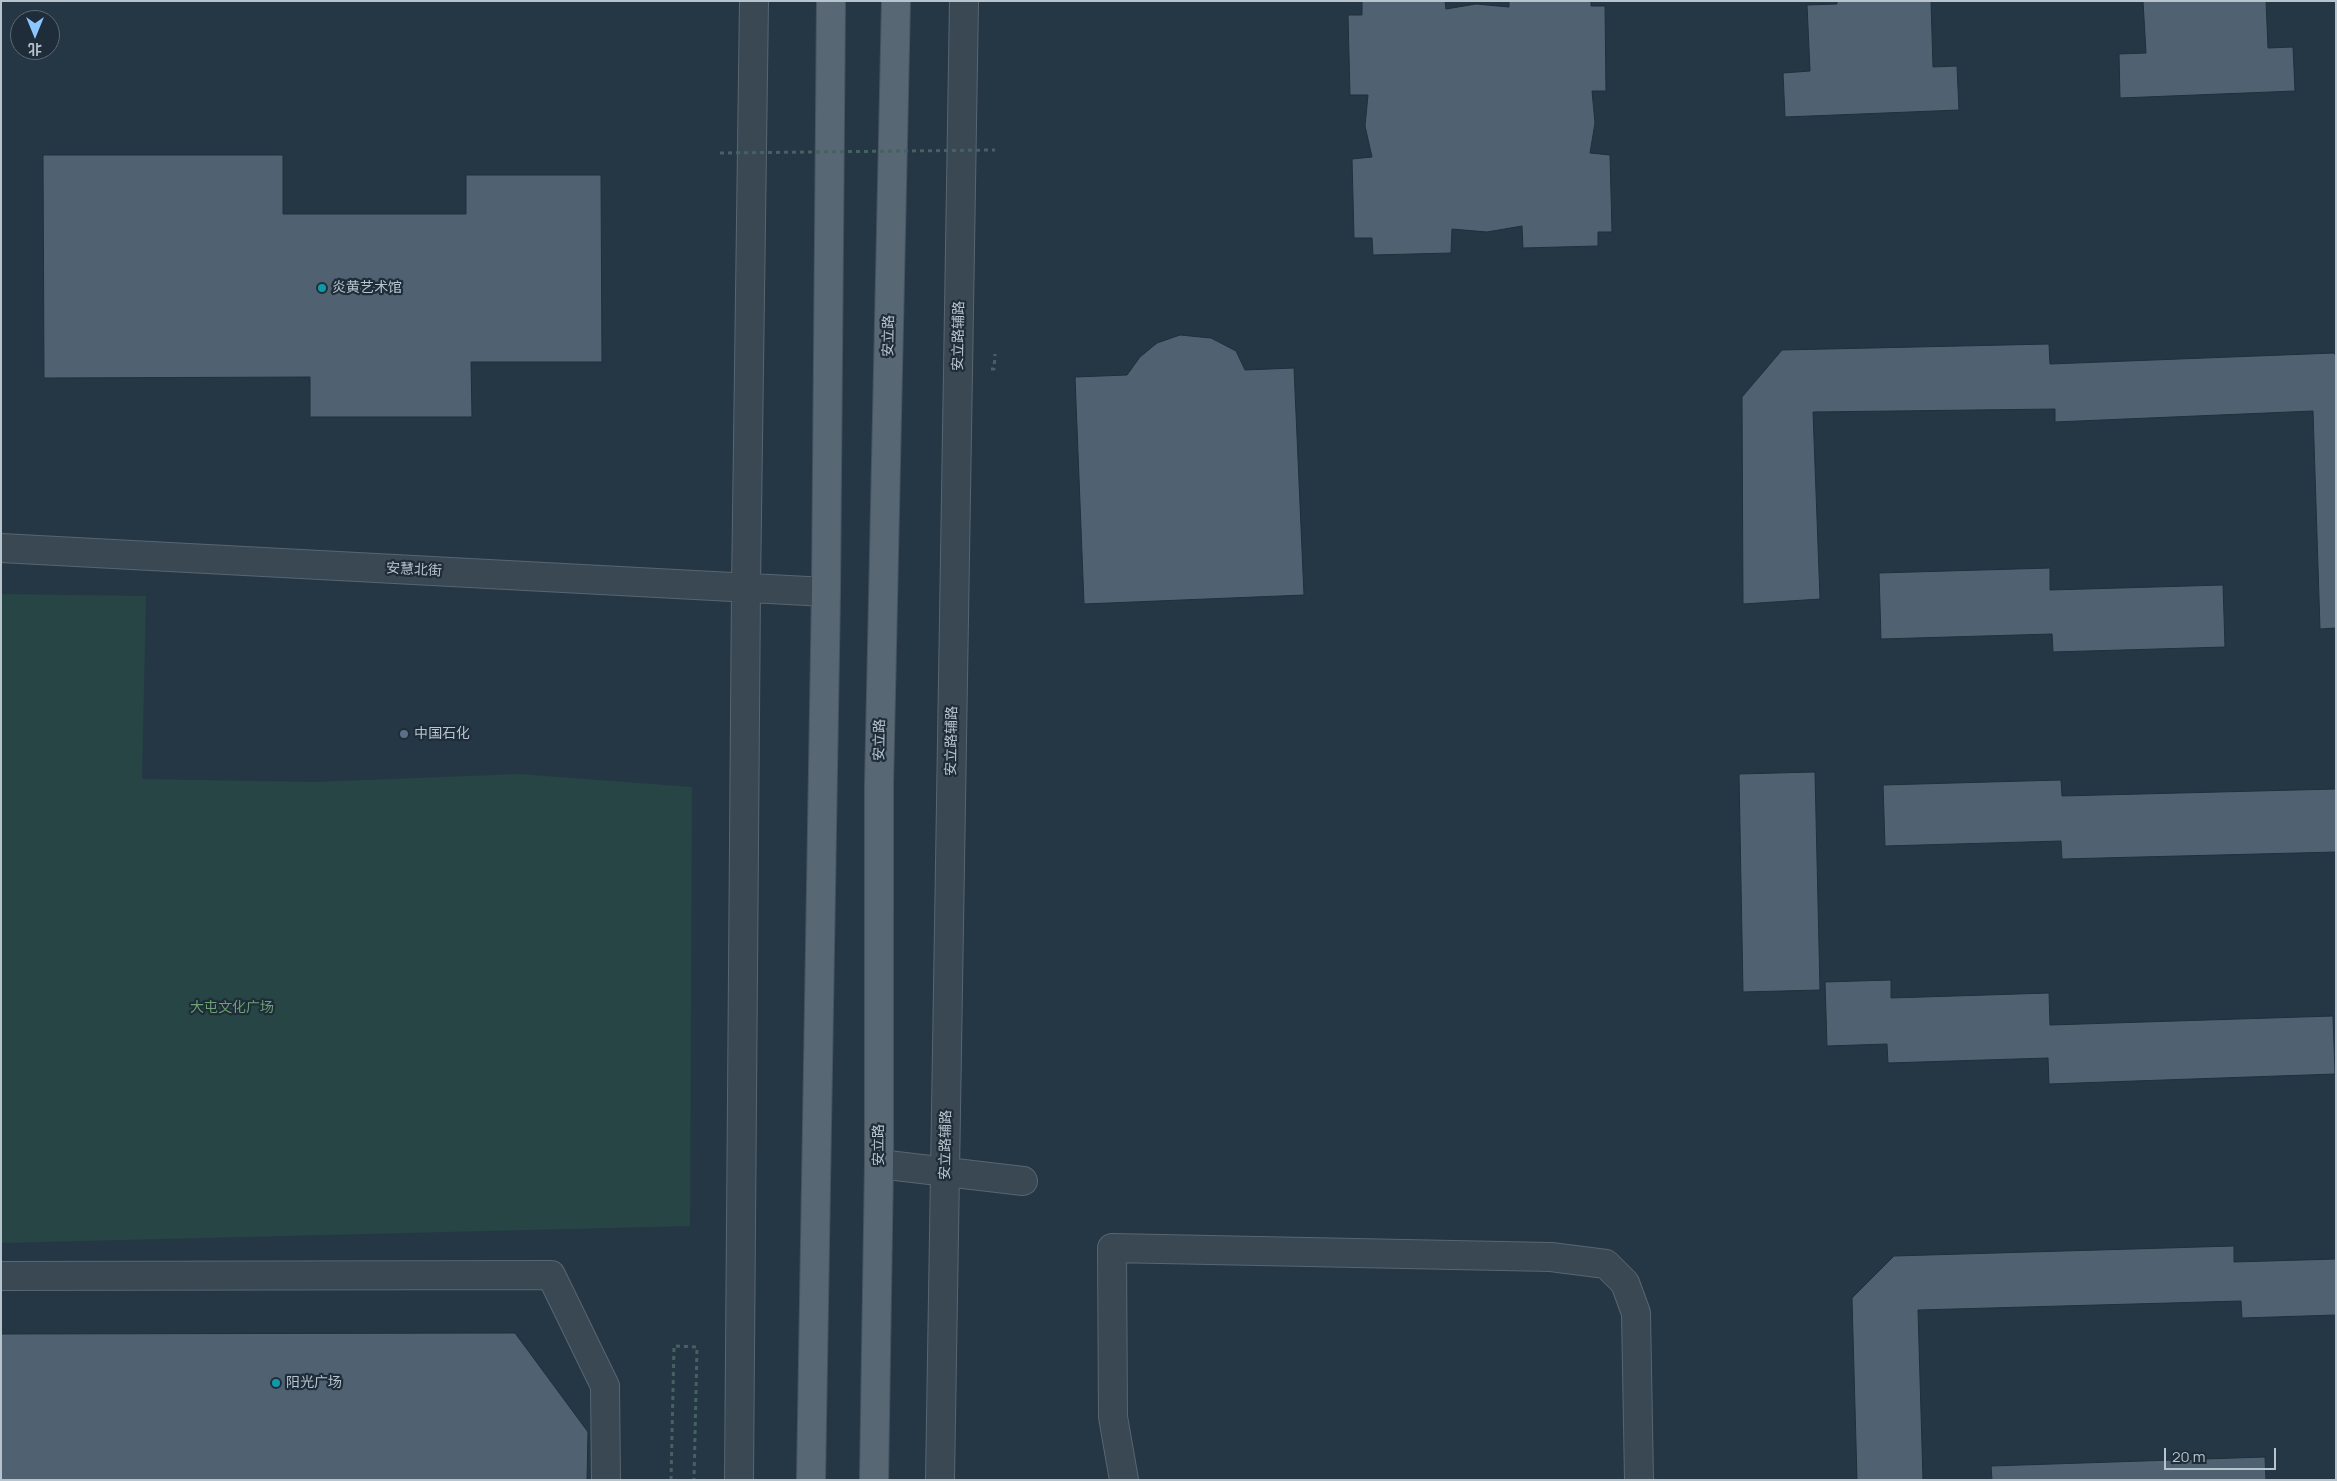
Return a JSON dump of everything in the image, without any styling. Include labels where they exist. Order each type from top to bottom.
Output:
[{"type":"main road","points":[[811,1480],[826,592],[831,1]]},
{"type":"main road","name":"安立路","points":[[874,1480],[879,1164],[879,786],[896,1]]},
{"type":"street","points":[[739,1480],[746,588],[754,1]]},
{"type":"street","name":"安立路辅路","points":[[940,1480],[964,1]]},
{"type":"street","name":"安慧北街","points":[[1,548],[826,592]]},
{"type":"street","points":[[879,1164],[1023,1181]]},
{"type":"street","points":[[1124,1480],[1113,1417],[1112,1248],[1551,1257],[1606,1264],[1625,1283],[1636,1313],[1638,1480]]},
{"type":"street","points":[[1,1276],[551,1275],[605,1386],[606,1480]]},
{"type":"path","points":[[720,153],[996,150]]},
{"type":"path","points":[[671,1480],[674,1346],[697,1347],[694,1480]]},
{"type":"green space","name":"大屯文化广场","points":[[1,594],[146,596],[142,779],[314,782],[519,774],[692,787],[690,1226],[1,1243]]},
{"type":"building","points":[[1362,1],[1445,1],[1446,9],[1476,4],[1509,7],[1509,1],[1591,1],[1591,6],[1605,6],[1606,91],[1592,91],[1595,123],[1590,153],[1610,155],[1612,232],[1598,232],[1598,246],[1523,248],[1522,226],[1487,232],[1452,229],[1451,253],[1373,255],[1372,238],[1354,238],[1352,159],[1372,157],[1365,126],[1368,95],[1350,95],[1348,15],[1362,15]]},
{"type":"building","points":[[1837,1],[1931,1],[1933,67],[1957,66],[1959,110],[1785,117],[1783,73],[1810,71],[1807,5],[1837,4]]},
{"type":"building","points":[[2143,1],[2266,1],[2268,48],[2293,47],[2295,91],[2120,98],[2119,54],[2146,53]]},
{"type":"building","name":"炎黄艺术馆","points":[[43,155],[283,155],[283,214],[466,214],[466,175],[601,175],[602,362],[471,362],[472,417],[310,417],[310,377],[44,378]]},
{"type":"building","points":[[1180,335],[1211,338],[1236,351],[1245,370],[1294,368],[1304,595],[1084,604],[1075,377],[1127,375],[1140,357],[1157,343]]},
{"type":"building","points":[[2049,344],[2050,364],[2334,353],[2336,356],[2336,628],[2320,629],[2313,411],[2055,422],[2055,409],[1813,412],[1820,599],[1743,604],[1742,397],[1782,350]]},
{"type":"building","points":[[2050,568],[2050,590],[2223,585],[2225,647],[2053,652],[2052,634],[1881,639],[1879,573]]},
{"type":"building","points":[[1815,772],[1820,990],[1743,992],[1739,774]]},
{"type":"building","points":[[2061,780],[2062,796],[2336,789],[2336,852],[2062,859],[2061,841],[1885,846],[1883,785]]},
{"type":"building","points":[[1891,980],[1891,998],[2049,993],[2050,1025],[2333,1016],[2335,1074],[2049,1084],[2048,1058],[1888,1063],[1887,1044],[1827,1046],[1825,982]]},
{"type":"building","points":[[2234,1246],[2234,1262],[2336,1259],[2336,1315],[2242,1318],[2241,1301],[1918,1310],[1923,1480],[1857,1480],[1852,1298],[1894,1256]]},
{"type":"building","name":"阳光广场","points":[[515,1333],[588,1432],[587,1480],[1,1480],[1,1334]]},
{"type":"building","points":[[2265,1457],[2266,1480],[1992,1480],[1991,1466]]},
{"type":"place","name":"炎黄艺术馆","points":[[322,288]]},
{"type":"place","name":"中国石化","points":[[404,734]]},
{"type":"place","name":"阳光广场","points":[[276,1383]]}]
